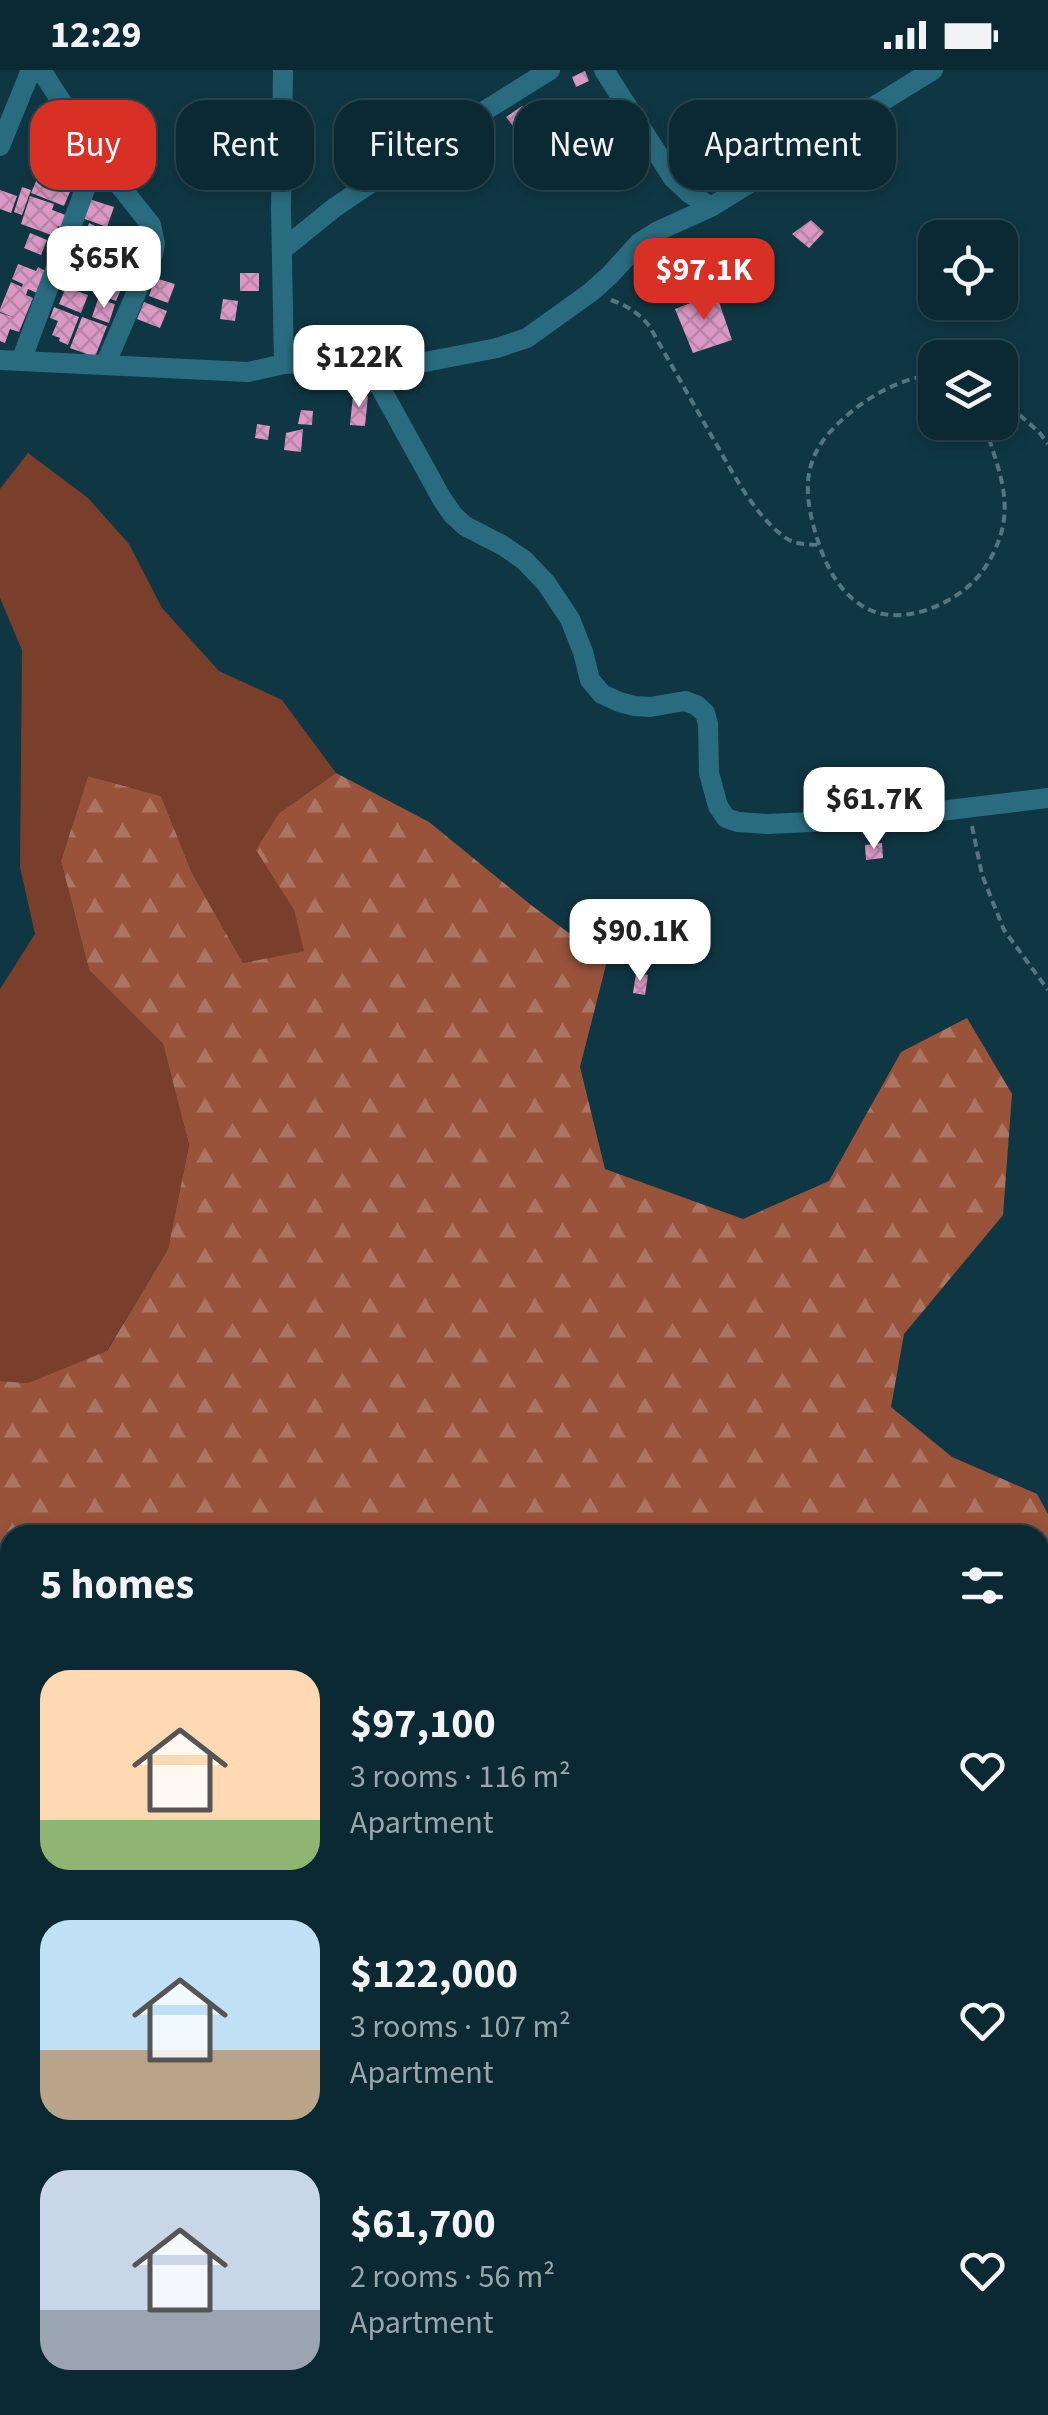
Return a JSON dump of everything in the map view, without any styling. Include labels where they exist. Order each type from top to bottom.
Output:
[{"type":"street","points":[[0,146],[31,70]]},
{"type":"street","points":[[41,70],[60,100]]},
{"type":"street","points":[[283,70],[284,364]]},
{"type":"street","points":[[282,250],[334,208],[550,70]]},
{"type":"street","points":[[604,70],[673,178],[711,206]]},
{"type":"street","points":[[83,190],[11,361],[248,372],[284,364],[369,368],[434,361],[527,338],[591,292],[639,244],[711,206],[933,70]]},
{"type":"street","points":[[106,365],[155,244],[151,225],[123,190]]},
{"type":"street","points":[[369,368],[453,515],[524,560],[559,601],[570,619],[596,688],[610,698],[635,706],[685,701],[705,712],[708,773],[726,818],[767,824],[924,813],[1048,798]]},
{"type":"path","points":[[591,292],[628,306],[650,327],[726,461],[771,524],[785,538],[800,544],[819,544]]},
{"type":"path","points":[[918,379],[868,400],[832,430],[814,454],[807,475],[807,500],[819,544],[836,580],[853,598],[871,610],[891,615],[918,612],[949,600],[976,579],[994,550],[1004,522],[1004,496],[989,440]]},
{"type":"path","points":[[1018,414],[1048,444]]},
{"type":"path","points":[[968,807],[982,875],[1004,930],[1048,990]]},
{"type":"shaded area","points":[[28,453],[88,498],[129,544],[162,608],[219,671],[282,700],[336,773],[279,813],[257,850],[294,910],[305,951],[243,963],[192,873],[161,796],[88,776],[61,861],[89,970],[163,1044],[189,1145],[168,1249],[106,1352],[28,1383],[0,1381],[0,989],[35,934],[20,867],[22,650],[0,598],[0,489]]},
{"type":"green space","points":[[336,773],[429,822],[607,961],[580,1067],[605,1169],[743,1219],[829,1181],[901,1052],[967,1018],[1012,1094],[1003,1215],[904,1334],[891,1407],[952,1457],[1037,1494],[1048,1514],[1048,1525],[0,1525],[0,1381],[28,1383],[107,1351],[168,1249],[189,1145],[163,1044],[89,970],[61,861],[88,776],[161,796],[192,873],[243,963],[304,951],[294,910],[256,850],[279,813]]},
{"type":"building","points":[[585,71],[589,81],[576,87],[572,77]]},
{"type":"building","points":[[514,112],[514,127],[506,117]]},
{"type":"building","points":[[22,187],[31,190],[22,215],[14,212]]},
{"type":"building","points":[[0,190],[17,196],[11,213],[0,209]]},
{"type":"building","points":[[32,190],[71,190],[64,206],[31,193]]},
{"type":"building","points":[[30,196],[54,204],[52,210],[66,215],[54,236],[21,224]]},
{"type":"building","points":[[89,199],[114,207],[107,227],[82,218]]},
{"type":"building","points":[[811,220],[824,232],[809,248],[792,234]]},
{"type":"building","points":[[89,223],[112,234],[103,257],[79,245],[86,230],[103,235],[87,229]]},
{"type":"building","points":[[30,233],[47,240],[41,255],[24,248]]},
{"type":"building","points":[[116,244],[133,250],[128,264],[111,258]]},
{"type":"building","points":[[79,256],[99,265],[90,285],[71,276]]},
{"type":"building","points":[[18,264],[47,272],[37,293],[28,289],[26,295],[33,298],[19,332],[10,329],[5,343],[0,341],[0,313],[16,318],[0,309],[11,282],[22,287],[12,279]]},
{"type":"building","points":[[107,271],[126,277],[116,301],[105,297],[107,291],[101,289]]},
{"type":"building","points":[[240,273],[259,273],[259,291],[240,291]]},
{"type":"building","points":[[155,278],[175,284],[168,303],[149,296]]},
{"type":"building","points":[[66,287],[88,295],[81,313],[59,304]]},
{"type":"building","points":[[716,293],[732,340],[693,353],[675,309]]},
{"type":"building","points":[[98,299],[115,304],[109,323],[92,317]]},
{"type":"building","points":[[223,299],[238,301],[235,321],[220,319]]},
{"type":"building","points":[[144,302],[167,311],[160,328],[137,319]]},
{"type":"building","points":[[54,307],[79,317],[68,345],[52,335],[58,321],[50,318]]},
{"type":"building","points":[[82,317],[107,326],[95,357],[70,348]]},
{"type":"building","points":[[353,395],[368,396],[365,426],[350,425]]},
{"type":"building","points":[[301,410],[313,411],[312,425],[298,424]]},
{"type":"building","points":[[257,424],[270,426],[268,440],[255,438]]},
{"type":"building","points":[[303,429],[301,452],[284,450],[286,433]]},
{"type":"building","points":[[882,843],[883,858],[866,860],[865,845]]},
{"type":"building","points":[[636,973],[648,975],[645,995],[633,993]]}]
